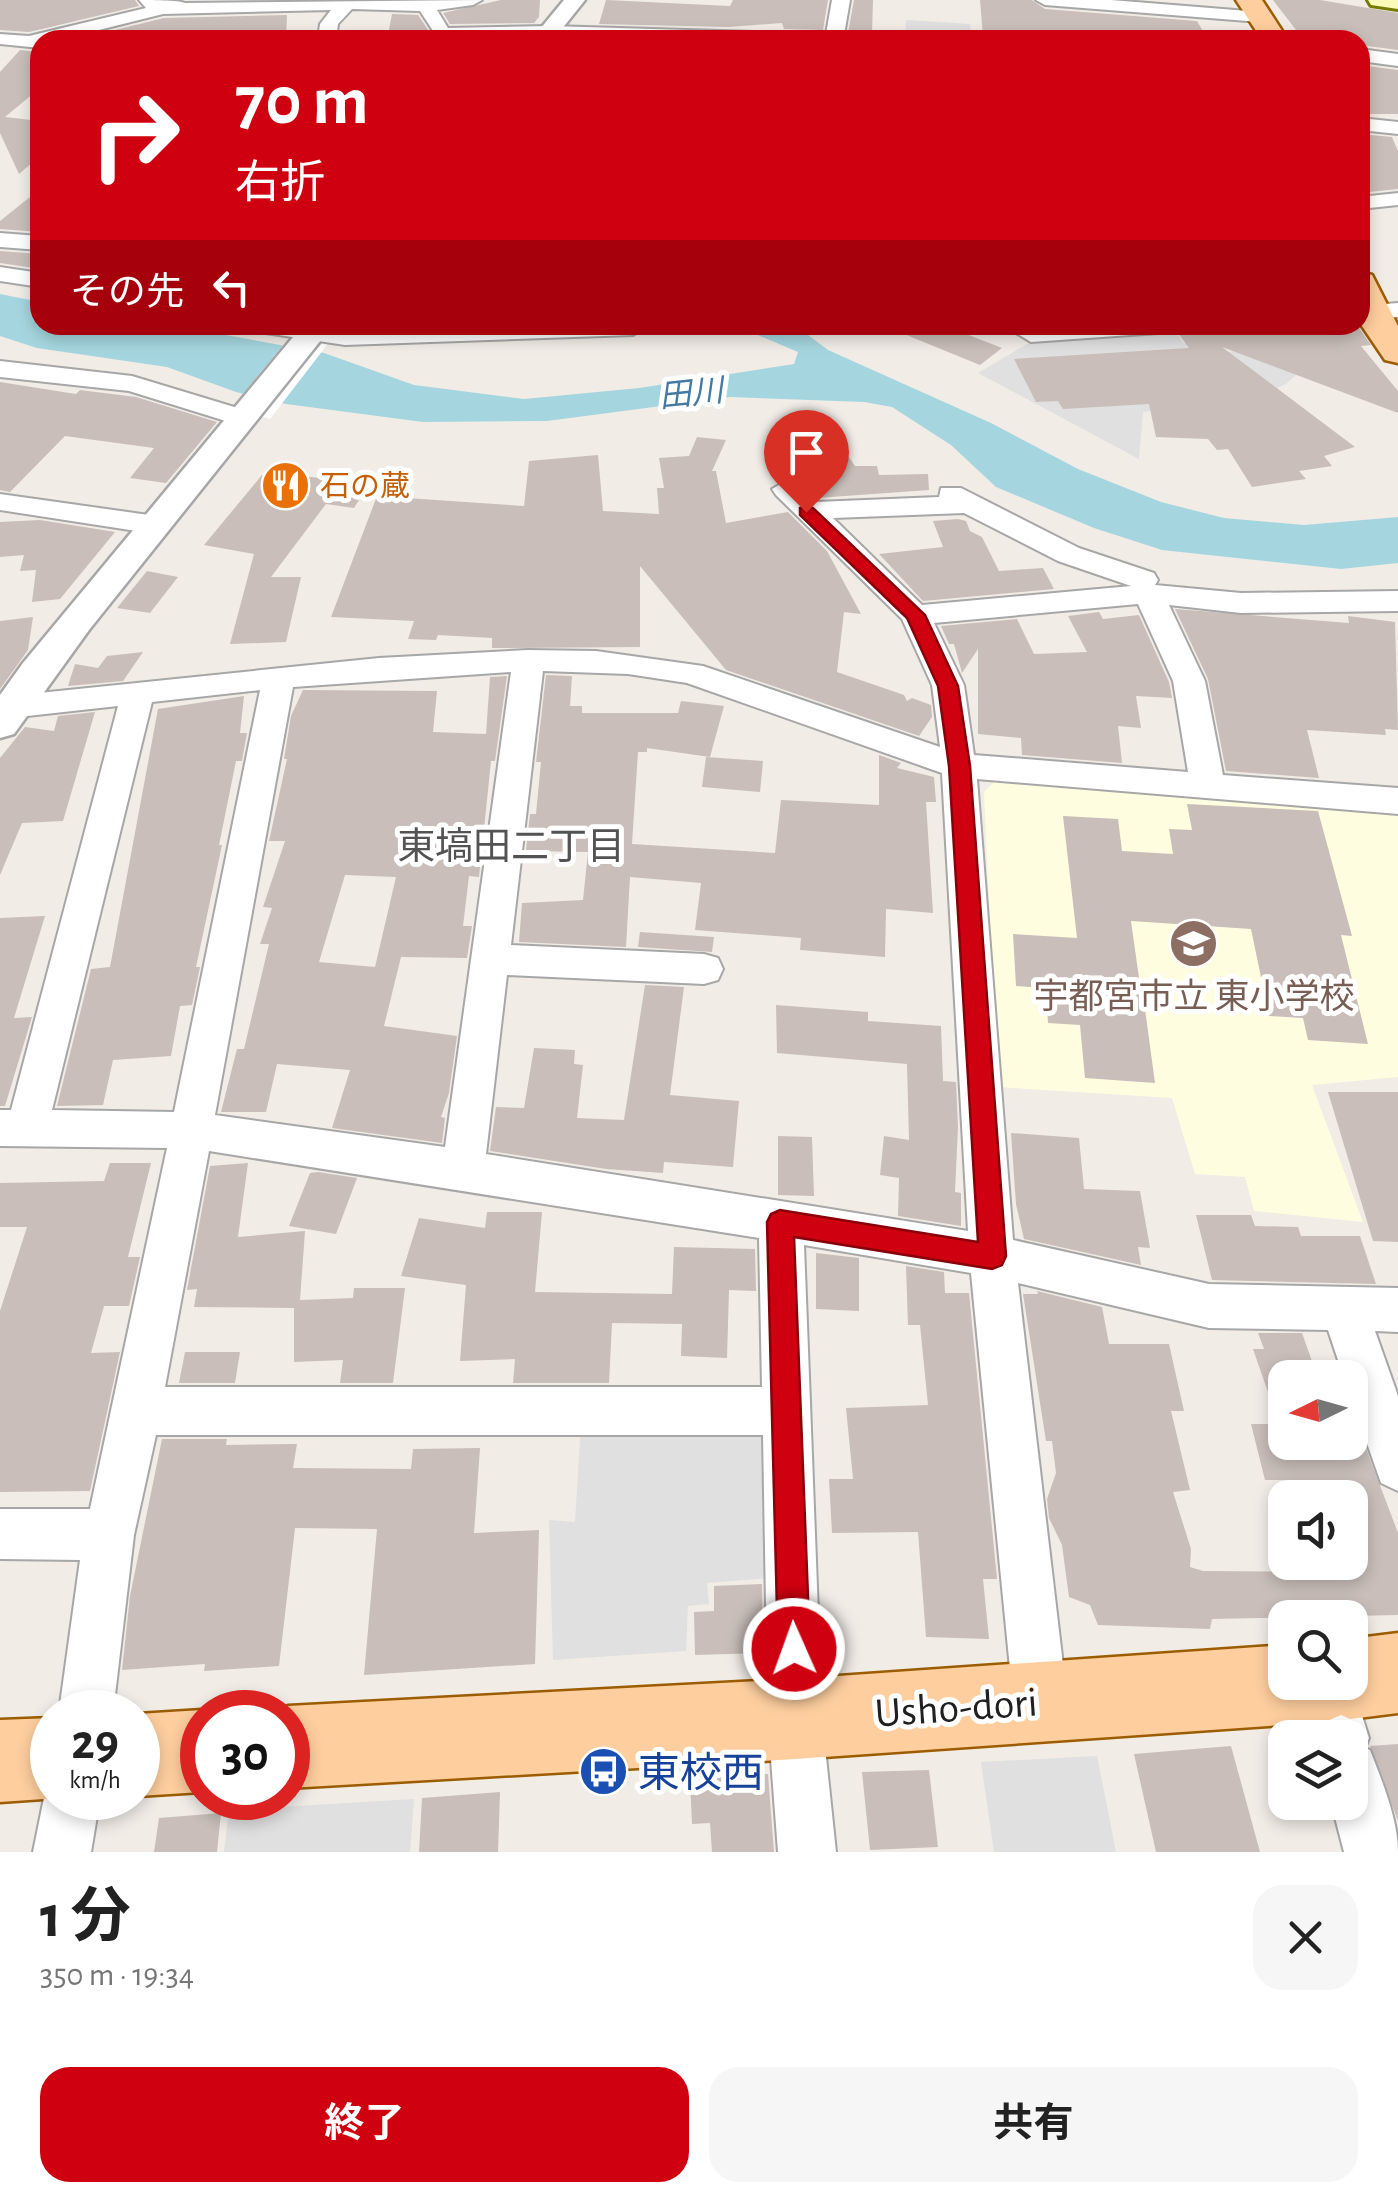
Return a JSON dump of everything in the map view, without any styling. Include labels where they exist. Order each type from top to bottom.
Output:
[{"type":"main road","points":[[1380,0],[1398,2]]},
{"type":"main road","points":[[1254,8],[1268,30]]},
{"type":"main road","points":[[1372,305],[1398,352]]},
{"type":"main road","points":[[1368,1677],[1398,1673]]},
{"type":"main road","name":"Usho-dori","points":[[310,1745],[795,1719],[1268,1685]]},
{"type":"main road","points":[[0,1761],[30,1759]]},
{"type":"street","points":[[148,0],[156,8],[168,9],[426,6],[473,0]]},
{"type":"street","points":[[133,30],[189,0]]},
{"type":"street","points":[[550,30],[574,0]]},
{"type":"street","points":[[836,30],[841,0]]},
{"type":"street","points":[[1045,0],[1254,8]]},
{"type":"street","points":[[325,30],[329,21],[348,4]]},
{"type":"street","points":[[426,6],[442,30]]},
{"type":"street","points":[[85,30],[168,9]]},
{"type":"street","points":[[0,40],[30,42]]},
{"type":"street","points":[[1370,56],[1398,60]]},
{"type":"street","points":[[1370,125],[1398,128]]},
{"type":"street","points":[[1370,202],[1398,199]]},
{"type":"street","points":[[0,240],[30,242]]},
{"type":"street","points":[[0,274],[30,278]]},
{"type":"street","points":[[4,713],[311,335]]},
{"type":"street","points":[[329,335],[431,335]]},
{"type":"street","points":[[0,370],[132,384],[248,416]]},
{"type":"street","points":[[1040,1699],[992,1256],[960,766],[948,686],[915,615],[796,500],[960,499],[1096,569],[1146,587],[1278,604],[1398,601]]},
{"type":"street","points":[[0,502],[156,524]]},
{"type":"street","points":[[915,615],[1146,587]]},
{"type":"street","points":[[1146,587],[1189,681],[1208,786]]},
{"type":"street","points":[[4,713],[279,677],[528,660],[646,663],[692,673],[960,766],[1398,801]]},
{"type":"street","points":[[462,1169],[528,660]]},
{"type":"street","points":[[89,1690],[109,1535],[138,1412],[279,677]]},
{"type":"street","points":[[138,693],[13,1128],[192,1130],[462,1169],[992,1256],[1209,1306],[1398,1310]]},
{"type":"street","points":[[489,959],[704,969]]},
{"type":"street","points":[[780,1222],[795,1719],[807,1852]]},
{"type":"street","points":[[1344,1308],[1398,1466]]},
{"type":"street","points":[[138,1412],[785,1411]]},
{"type":"street","points":[[0,1534],[109,1535]]},
{"type":"street","points":[[62,1852],[68,1820]]},
{"type":"street","points":[[1364,1820],[1373,1852]]},
{"type":"shaded area","points":[[906,20],[970,24],[970,30],[905,30]]},
{"type":"shaded area","points":[[1178,335],[1183,343],[1209,343],[1217,352],[1325,348],[1286,384],[1252,400],[1143,412],[1139,459],[978,373],[1037,338]]},
{"type":"shaded area","name":"宇都宮市立 東小学校","points":[[996,780],[1398,811],[1398,1077],[1312,1085],[1363,1222],[1254,1211],[1245,1177],[1195,1174],[1172,1098],[997,1087],[984,792]]},
{"type":"shaded area","points":[[581,1423],[770,1435],[771,1578],[707,1583],[709,1604],[688,1606],[686,1651],[553,1660],[549,1520],[575,1522]]},
{"type":"shaded area","points":[[1097,1756],[1116,1852],[994,1852],[981,1762]]},
{"type":"shaded area","points":[[414,1799],[410,1852],[224,1852],[228,1820],[310,1820],[310,1805]]},
{"type":"water","name":"田川","points":[[0,294],[30,300],[30,335],[226,335],[324,353],[414,385],[524,399],[639,388],[794,364],[798,352],[758,335],[808,335],[828,350],[991,423],[1078,469],[1161,502],[1224,518],[1304,525],[1398,517],[1398,563],[1341,569],[1162,550],[1094,528],[996,487],[951,445],[892,407],[864,402],[730,397],[547,421],[423,422],[286,404],[236,392],[167,367],[37,348],[0,336]]},
{"type":"pier","points":[[291,335],[330,341],[270,419],[232,407]]},
{"type":"building","points":[[0,0],[135,0],[139,6],[29,32],[0,30]]},
{"type":"building","points":[[501,0],[540,0],[539,17],[534,23],[450,24],[443,13]]},
{"type":"building","points":[[606,0],[730,6],[733,0],[828,0],[823,30],[784,29],[782,23],[729,27],[599,24]]},
{"type":"building","points":[[854,0],[873,0],[872,30],[849,30]]},
{"type":"building","points":[[980,0],[1032,0],[1045,9],[1197,21],[1202,30],[982,30]]},
{"type":"building","points":[[1273,0],[1320,0],[1398,13],[1398,50],[1370,46],[1370,30],[1296,30]]},
{"type":"building","points":[[392,14],[418,15],[428,30],[389,30]]},
{"type":"building","points":[[287,15],[286,30],[115,30],[164,18]]},
{"type":"building","points":[[20,50],[30,51],[30,96],[5,117],[30,120],[30,165],[19,174],[0,133],[0,72]]},
{"type":"building","points":[[1370,66],[1398,70],[1398,114],[1370,114]]},
{"type":"building","points":[[1370,135],[1392,137],[1398,151],[1398,189],[1370,192]]},
{"type":"building","points":[[30,197],[30,231],[0,229],[0,221]]},
{"type":"building","points":[[0,251],[30,253],[30,268],[0,263]]},
{"type":"building","points":[[906,335],[969,335],[1002,348],[980,365]]},
{"type":"building","points":[[1179,335],[1364,335],[1371,345],[1361,346],[1398,391],[1398,413],[1222,347],[1355,447],[1324,456],[1332,466],[1299,471],[1306,479],[1252,487],[1228,449],[1217,450],[1208,439],[1156,437],[1149,404],[1063,409],[1058,401],[1036,402],[1014,359],[1189,348]]},
{"type":"building","points":[[0,382],[76,394],[80,390],[136,397],[217,422],[166,483],[130,478],[154,448],[65,436],[10,492],[0,490]]},
{"type":"building","points":[[697,437],[726,440],[712,471],[716,471],[726,523],[788,512],[827,551],[861,614],[844,612],[837,672],[904,695],[907,701],[912,698],[931,705],[932,717],[919,736],[726,670],[640,566],[640,647],[492,648],[492,638],[438,635],[436,640],[408,639],[414,621],[331,617],[377,496],[524,506],[529,461],[598,455],[603,511],[659,514],[657,488],[664,488],[659,458],[689,456]]},
{"type":"building","points":[[846,453],[855,466],[877,466],[879,475],[928,474],[929,490],[817,498],[799,480],[790,478],[783,462]]},
{"type":"building","points":[[278,473],[369,484],[354,508],[326,504],[271,577],[301,577],[286,642],[230,644],[254,554],[204,545],[262,475]]},
{"type":"building","points":[[40,520],[115,532],[60,599],[32,602],[36,570],[20,571],[24,555],[0,557],[0,522]]},
{"type":"building","points":[[933,521],[966,521],[970,531],[982,537],[999,571],[1043,568],[1054,589],[923,601],[879,554],[943,547]]},
{"type":"building","points":[[147,571],[178,577],[150,613],[117,608]]},
{"type":"building","points":[[1175,609],[1349,623],[1348,616],[1395,622],[1398,730],[1385,729],[1386,735],[1307,730],[1319,778],[1226,771],[1208,679]]},
{"type":"building","points":[[1099,612],[1103,619],[1139,615],[1169,682],[1172,698],[1136,696],[1141,728],[1118,726],[1122,763],[1022,755],[1021,738],[978,734],[978,649],[962,673],[954,644],[949,644],[941,626],[1017,619],[1034,654],[1087,652],[1068,616]]},
{"type":"building","points":[[33,617],[28,650],[0,689],[0,621]]},
{"type":"building","points":[[143,652],[123,681],[68,686],[75,664],[98,668],[107,656]]},
{"type":"building","points":[[546,675],[572,676],[570,706],[582,706],[582,713],[678,713],[681,701],[724,706],[710,757],[647,748],[647,752],[638,752],[632,844],[775,853],[781,800],[879,805],[879,755],[901,763],[897,768],[934,777],[936,802],[926,802],[933,913],[886,909],[885,957],[800,950],[801,938],[695,930],[701,883],[630,877],[626,947],[519,942],[522,903],[583,900],[588,852],[526,851],[530,814],[536,814],[541,762],[536,762]]},
{"type":"building","points":[[507,676],[495,761],[491,761],[479,877],[469,876],[463,926],[472,926],[467,958],[401,957],[384,1026],[457,1036],[449,1093],[441,1117],[445,1118],[442,1143],[332,1128],[350,1070],[277,1064],[266,1112],[221,1112],[237,1049],[244,1049],[269,944],[260,944],[272,908],[263,907],[285,841],[269,841],[287,759],[291,716],[303,690],[437,691],[433,732],[486,734],[490,677]],"holes":[[[345,875],[396,877],[375,967],[319,962]]]},
{"type":"building","points":[[244,696],[240,733],[247,733],[242,761],[236,761],[192,1005],[180,1006],[171,1056],[113,1060],[103,1105],[57,1106],[91,969],[110,967],[158,709]]},
{"type":"building","points":[[95,712],[63,821],[22,823],[0,875],[0,758],[25,727],[54,731],[58,716]]},
{"type":"building","points":[[706,757],[763,761],[760,792],[702,787]]},
{"type":"building","points":[[1187,804],[1318,811],[1352,936],[1341,935],[1368,1044],[1308,1040],[1303,1018],[1269,1016],[1251,929],[1131,921],[1140,985],[1152,986],[1156,1010],[1145,1009],[1155,1083],[1085,1078],[1080,1025],[1048,1023],[1046,988],[1016,986],[1013,934],[1077,938],[1063,816],[1118,819],[1122,851],[1173,854],[1169,829],[1192,830]]},
{"type":"building","points":[[45,916],[14,1018],[32,1017],[5,1106],[0,1106],[0,918]]},
{"type":"building","points":[[640,932],[714,937],[712,952],[638,947]]},
{"type":"building","points":[[645,985],[684,987],[670,1095],[739,1101],[733,1167],[664,1162],[663,1173],[606,1169],[490,1151],[496,1107],[524,1108],[534,1048],[575,1050],[574,1064],[583,1065],[577,1118],[624,1120]]},
{"type":"building","points":[[776,1005],[868,1012],[868,1021],[941,1026],[943,1081],[956,1082],[955,1192],[961,1193],[961,1226],[898,1216],[899,1178],[880,1175],[884,1136],[909,1140],[907,1064],[777,1053]]},
{"type":"building","points":[[1328,1092],[1398,1092],[1398,1242],[1373,1241]]},
{"type":"building","points":[[1011,1133],[1079,1138],[1084,1189],[1140,1191],[1150,1248],[1138,1247],[1141,1265],[1024,1239],[1016,1204]]},
{"type":"building","points":[[778,1136],[812,1137],[814,1196],[778,1195]]},
{"type":"building","points":[[110,1163],[151,1163],[128,1257],[140,1257],[129,1306],[104,1306],[91,1353],[120,1352],[90,1491],[0,1492],[0,1311],[27,1227],[0,1227],[0,1183],[104,1181]]},
{"type":"building","points":[[248,1163],[238,1237],[305,1231],[300,1300],[353,1298],[354,1288],[405,1288],[393,1383],[340,1383],[343,1360],[294,1362],[294,1308],[194,1307],[197,1289],[187,1290],[210,1166]]},
{"type":"building","points":[[310,1173],[357,1178],[336,1234],[289,1226]]},
{"type":"building","points":[[487,1212],[542,1212],[535,1292],[672,1294],[674,1247],[755,1249],[756,1291],[729,1290],[727,1358],[681,1356],[682,1324],[612,1323],[609,1383],[513,1383],[515,1359],[460,1361],[466,1285],[401,1276],[419,1218],[485,1228]]},
{"type":"building","points":[[1196,1215],[1251,1215],[1255,1226],[1298,1227],[1301,1236],[1360,1236],[1376,1284],[1212,1280]]},
{"type":"building","points":[[816,1253],[859,1258],[859,1311],[816,1309]]},
{"type":"building","points":[[906,1266],[944,1272],[945,1293],[969,1293],[997,1579],[983,1579],[989,1639],[926,1637],[918,1532],[832,1533],[829,1479],[853,1479],[846,1408],[928,1405],[920,1325],[908,1325]]},
{"type":"building","points":[[1037,1291],[1102,1307],[1109,1344],[1169,1344],[1184,1411],[1171,1411],[1190,1490],[1173,1492],[1191,1549],[1190,1567],[1203,1571],[1268,1572],[1268,1580],[1368,1580],[1368,1480],[1265,1480],[1251,1424],[1268,1424],[1268,1460],[1368,1460],[1368,1454],[1398,1533],[1398,1615],[1368,1616],[1368,1600],[1268,1600],[1268,1618],[1212,1619],[1210,1629],[1098,1625],[1090,1605],[1069,1597],[1062,1545],[1049,1518],[1047,1499],[1056,1473],[1052,1441],[1046,1441],[1023,1294],[1038,1294]]},
{"type":"building","points":[[1258,1333],[1302,1333],[1312,1360],[1268,1360],[1268,1392],[1253,1349],[1264,1349]]},
{"type":"building","points":[[185,1352],[240,1352],[235,1383],[179,1383]]},
{"type":"building","points":[[162,1439],[227,1439],[226,1445],[297,1444],[293,1468],[411,1469],[413,1449],[480,1448],[474,1533],[539,1530],[535,1664],[364,1675],[377,1529],[295,1528],[279,1666],[204,1671],[205,1664],[122,1670],[130,1596]]},
{"type":"building","points":[[762,1584],[763,1653],[695,1655],[694,1612],[714,1611],[714,1586]]},
{"type":"building","points":[[1398,1744],[1398,1821],[1370,1746]]},
{"type":"building","points":[[1231,1746],[1260,1852],[1156,1852],[1134,1754]]},
{"type":"building","points":[[929,1770],[938,1847],[870,1850],[862,1772]]},
{"type":"building","points":[[768,1774],[774,1852],[712,1852],[710,1823],[692,1824],[690,1780]]},
{"type":"building","points":[[500,1792],[498,1852],[419,1852],[422,1798]]},
{"type":"building","points":[[160,1818],[220,1820],[217,1852],[154,1852]]},
{"type":"place","name":"石の蔵","points":[[285,486]]},
{"type":"place","name":"宇都宮市立 東小学校","points":[[1194,944]]},
{"type":"place","name":"東校西","points":[[603,1772]]},
{"type":"district","name":"東塙田二丁目","points":[[511,846]]},
{"type":"route","points":[[794,1649],[780,1222],[992,1256],[960,766],[948,686],[915,615],[806,512]]}]
